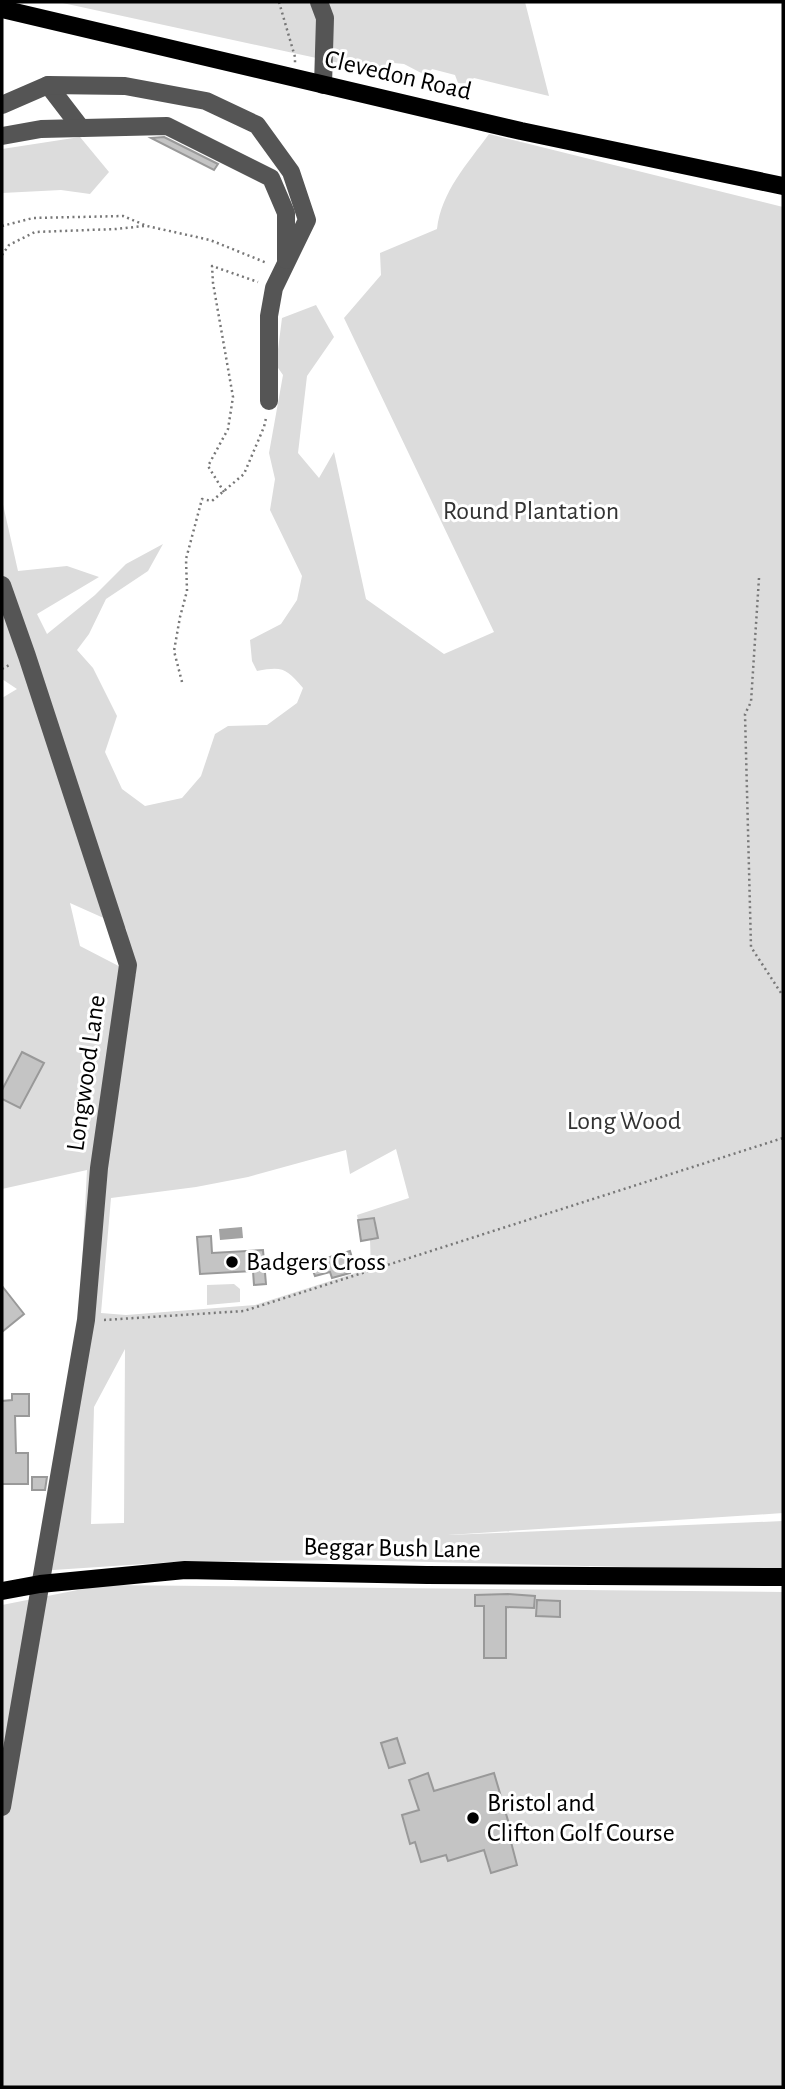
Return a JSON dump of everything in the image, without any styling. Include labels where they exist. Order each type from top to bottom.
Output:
[{"type":"main road","name":"Clevedon Road","points":[[2,9],[521,131],[783,186]]},
{"type":"main road","name":"Beggar Bush Lane","points":[[2,1591],[40,1584],[185,1570],[427,1575],[783,1577]]},
{"type":"street","points":[[312,2],[316,20],[323,28]]},
{"type":"street","points":[[318,2],[325,18],[323,85]]},
{"type":"street","points":[[2,105],[48,85],[125,86],[206,101],[257,125],[291,172],[307,220],[274,288],[268,316],[269,401]]},
{"type":"street","points":[[48,85],[81,128]]},
{"type":"street","points":[[2,136],[41,129],[167,127],[271,178],[286,213],[285,267]]},
{"type":"street","name":"Longwood Lane","points":[[2,585],[128,965],[99,1168],[86,1320],[2,1807]]},
{"type":"path","points":[[279,2],[295,57],[293,78]]},
{"type":"path","points":[[2,226],[33,218],[123,216],[147,226],[209,240],[285,267]]},
{"type":"path","points":[[2,255],[9,245],[35,232],[147,226]]},
{"type":"path","points":[[224,492],[208,466],[228,429],[233,397],[212,266],[274,288]]},
{"type":"path","points":[[183,682],[174,652],[187,592],[186,559],[202,499],[212,501],[244,474],[264,427],[269,401]]},
{"type":"path","points":[[759,578],[751,702],[745,714],[751,947],[783,996]]},
{"type":"path","points":[[86,1320],[119,1321],[244,1311],[783,1138]]},
{"type":"green space","points":[[58,2],[525,2],[549,96],[474,78],[466,84],[458,83],[455,75],[432,69],[427,76],[404,64],[394,63],[390,72],[381,75],[335,62]]},
{"type":"green space","points":[[489,134],[783,207],[783,1513],[448,1535],[783,1521],[783,1571],[351,1560],[174,1562],[38,1571],[78,1342],[87,1170],[2,1189],[2,698],[17,689],[2,679],[2,500],[18,571],[67,566],[99,577],[37,614],[47,634],[95,595],[126,564],[163,544],[148,571],[106,599],[89,634],[77,650],[93,668],[117,716],[105,752],[122,789],[145,806],[182,798],[201,776],[215,734],[228,726],[267,725],[297,703],[303,688],[284,670],[257,671],[252,661],[250,640],[281,624],[297,600],[302,576],[270,510],[275,479],[269,453],[283,375],[276,365],[282,318],[316,305],[334,337],[307,376],[298,453],[319,478],[334,452],[366,599],[444,654],[494,632],[344,318],[381,275],[380,253],[437,229],[450,190]],"holes":[[[70,903],[126,928],[136,975],[80,946]],[[396,1149],[409,1198],[357,1215],[358,1220],[375,1218],[378,1238],[370,1240],[371,1268],[255,1305],[126,1315],[101,1313],[111,1198],[248,1177],[346,1150],[350,1174]],[[125,1349],[124,1523],[91,1524],[94,1407]]]},
{"type":"green space","points":[[80,137],[109,172],[90,194],[61,190],[2,193],[2,149]]},
{"type":"green space","points":[[234,1284],[240,1289],[240,1302],[207,1305],[207,1285]]},
{"type":"green space","points":[[103,1585],[783,1592],[783,2087],[2,2087],[2,1605]]},
{"type":"shaded area","points":[[242,1227],[243,1238],[220,1240],[219,1229]]},
{"type":"building","points":[[164,137],[218,164],[214,170],[151,138]]},
{"type":"building","points":[[22,1052],[44,1063],[20,1108],[2,1099],[2,1090]]},
{"type":"building","points":[[374,1218],[378,1238],[361,1241],[358,1220]]},
{"type":"building","name":"Badgers Cross","points":[[211,1236],[212,1253],[263,1250],[266,1284],[254,1285],[253,1271],[200,1274],[197,1237]]},
{"type":"building","points":[[350,1251],[354,1264],[348,1266],[350,1273],[332,1278],[330,1272],[315,1276],[310,1263]]},
{"type":"building","points":[[2,1286],[24,1314],[2,1332]]},
{"type":"building","points":[[12,1394],[29,1394],[29,1416],[15,1416],[16,1453],[28,1453],[28,1484],[2,1484],[2,1401],[12,1400]]},
{"type":"building","points":[[32,1477],[47,1477],[45,1490],[32,1490]]},
{"type":"building","points":[[475,1595],[535,1596],[534,1608],[506,1607],[506,1658],[484,1658],[484,1606],[475,1606]]},
{"type":"building","points":[[537,1600],[560,1601],[560,1617],[536,1616]]},
{"type":"building","points":[[397,1738],[405,1763],[389,1768],[381,1743]]},
{"type":"building","name":"Bristol and Clifton Golf Course","points":[[428,1773],[434,1791],[494,1773],[514,1841],[511,1842],[517,1865],[491,1873],[484,1850],[448,1861],[446,1855],[421,1862],[415,1842],[410,1844],[402,1815],[419,1810],[409,1780]]},
{"type":"place","name":"Badgers Cross","points":[[232,1262]]},
{"type":"place","name":"Bristol and Clifton Golf Course","points":[[473,1818]]},
{"type":"park label","name":"Round Plantation","points":[[531,511]]},
{"type":"park label","name":"Long Wood","points":[[624,1121]]}]
